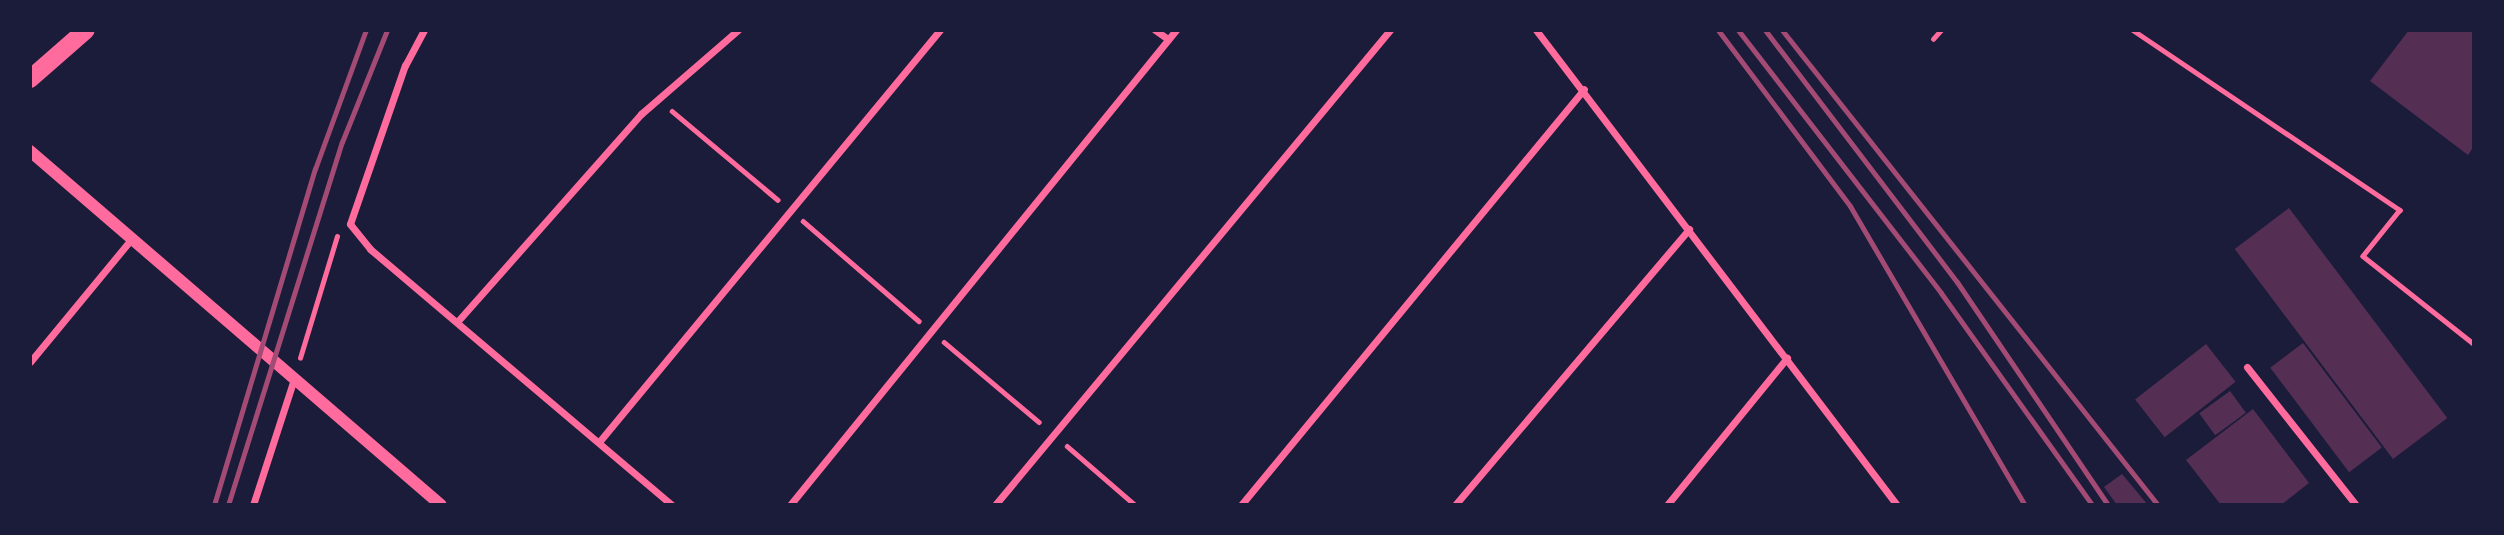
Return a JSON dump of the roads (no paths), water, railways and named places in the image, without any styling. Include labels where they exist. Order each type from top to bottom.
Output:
[{"type":"main road","points":[[30,79],[86,30]]},
{"type":"street","points":[[424,30],[405,65],[350,224],[457,322],[672,505]]},
{"type":"street","points":[[457,322],[658,99],[738,30]]},
{"type":"street","points":[[599,442],[940,30]]},
{"type":"street","points":[[1155,30],[1168,39]]},
{"type":"street","points":[[790,505],[934,334],[1176,30]]},
{"type":"street","points":[[995,505],[1390,30]]},
{"type":"street","points":[[1536,30],[1584,89],[1895,505]]},
{"type":"street","points":[[1241,505],[1584,89]]},
{"type":"street","points":[[30,151],[441,505]]},
{"type":"street","points":[[1455,505],[1689,229]]},
{"type":"street","points":[[30,362],[133,237]]},
{"type":"street","points":[[1667,505],[1787,358]]},
{"type":"street","points":[[2247,367],[2356,505]]},
{"type":"street","points":[[253,505],[294,379]]},
{"type":"railway","points":[[214,505],[315,169],[366,30]]},
{"type":"railway","points":[[228,505],[342,142],[387,30]]},
{"type":"railway","points":[[1718,30],[1850,206],[2025,505]]},
{"type":"railway","points":[[1738,30],[1941,293],[2092,505]]},
{"type":"railway","points":[[1765,30],[1957,282],[2108,505]]},
{"type":"railway","points":[[1782,30],[2158,505]]}]
